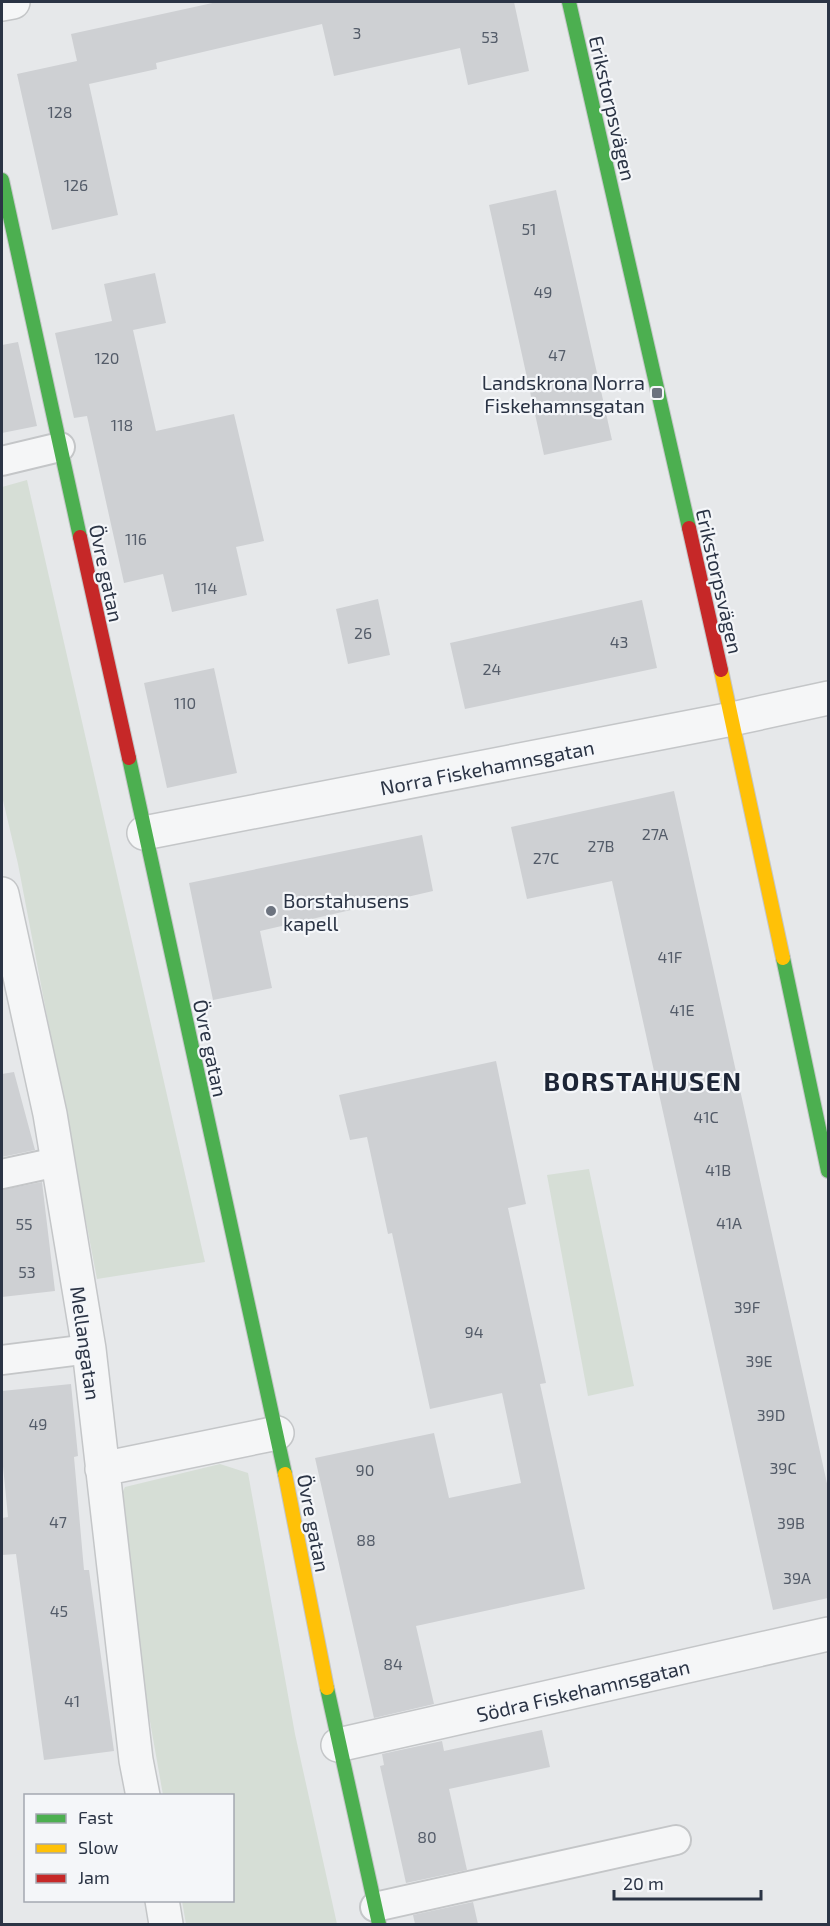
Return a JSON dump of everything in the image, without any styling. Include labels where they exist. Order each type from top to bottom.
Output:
[{"type":"street","points":[[2,4],[14,2]]},
{"type":"street","name":"Erikstorpsvägen","points":[[569,2],[732,719],[828,1171]]},
{"type":"street","name":"Övre gatan","points":[[2,180],[277,1433],[338,1745],[377,1916]]},
{"type":"street","name":"Norra Fiskehamnsgatan","points":[[144,833],[732,719],[828,698]]},
{"type":"street","name":"Mellangatan","points":[[2,894],[47,1103],[89,1349],[136,1760],[143,1794]]},
{"type":"street","points":[[102,1468],[277,1433]]},
{"type":"street","name":"Södra Fiskehamnsgatan","points":[[338,1745],[828,1634]]},
{"type":"street","points":[[162,1902],[166,1924]]},
{"type":"lane","points":[[2,461],[60,447]]},
{"type":"lane","points":[[2,1174],[57,1162]]},
{"type":"lane","points":[[2,1360],[89,1349]]},
{"type":"lane","points":[[377,1916],[676,1840]]},
{"type":"shaded area","points":[[27,480],[205,1262],[97,1279],[18,864],[2,796],[2,487]]},
{"type":"shaded area","points":[[589,1169],[634,1386],[588,1396],[547,1175]]},
{"type":"shaded area","points":[[220,1464],[248,1473],[295,1734],[337,1924],[186,1924],[182,1902],[234,1902],[234,1794],[163,1794],[113,1512],[125,1487]]},
{"type":"building","points":[[217,2],[514,2],[529,71],[468,85],[460,48],[334,76],[322,24],[156,63],[157,69],[89,84],[118,215],[52,230],[17,74],[77,61],[71,34]]},
{"type":"building","points":[[556,190],[612,440],[544,455],[489,205]]},
{"type":"building","points":[[155,273],[166,323],[133,330],[156,431],[234,414],[264,541],[236,547],[247,595],[172,612],[163,574],[124,583],[87,416],[74,418],[55,333],[112,321],[104,284]]},
{"type":"building","points":[[18,342],[37,426],[2,433],[2,345]]},
{"type":"building","points":[[378,599],[390,655],[348,664],[336,609]]},
{"type":"building","points":[[642,600],[657,668],[465,709],[450,643]]},
{"type":"building","points":[[214,668],[237,773],[167,788],[144,683]]},
{"type":"building","points":[[674,791],[828,1488],[828,1598],[773,1610],[612,881],[527,899],[511,827]]},
{"type":"building","name":"Borstahusens kapell","points":[[422,835],[433,891],[260,931],[272,988],[213,1000],[189,883]]},
{"type":"building","points":[[496,1061],[526,1204],[508,1208],[546,1383],[540,1384],[585,1589],[416,1626],[434,1704],[374,1718],[315,1458],[434,1433],[449,1498],[521,1483],[502,1393],[430,1409],[392,1233],[388,1234],[367,1137],[350,1140],[339,1095]]},
{"type":"building","points":[[14,1072],[35,1150],[2,1157],[2,1074]]},
{"type":"building","points":[[42,1182],[55,1291],[2,1297],[2,1190]]},
{"type":"building","points":[[71,1384],[78,1456],[74,1457],[84,1570],[89,1570],[114,1751],[44,1760],[16,1554],[2,1555],[2,1518],[8,1517],[2,1456],[2,1391]]},
{"type":"building","points":[[542,1730],[550,1767],[449,1789],[467,1870],[406,1883],[380,1766],[384,1765],[382,1754],[442,1741],[444,1751]]},
{"type":"building","points":[[473,1902],[478,1924],[415,1924],[413,1915]]},
{"type":"traffic: fast","points":[[569,2],[689,528]]},
{"type":"traffic: fast","points":[[2,180],[80,537]]},
{"type":"traffic: fast","points":[[129,758],[285,1474]]},
{"type":"traffic: fast","points":[[783,958],[828,1171]]},
{"type":"traffic: fast","points":[[327,1688],[379,1924]]},
{"type":"traffic: slow","points":[[721,670],[783,958]]},
{"type":"traffic: slow","points":[[285,1474],[327,1688]]},
{"type":"traffic: jam","points":[[689,528],[721,670]]},
{"type":"traffic: jam","points":[[80,537],[129,758]]},
{"type":"place","name":"Landskrona Norra Fiskehamnsgatan","points":[[657,393]]},
{"type":"place","name":"Borstahusens kapell","points":[[271,911]]},
{"type":"district","name":"BORSTAHUSEN","points":[[643,1080]]}]
